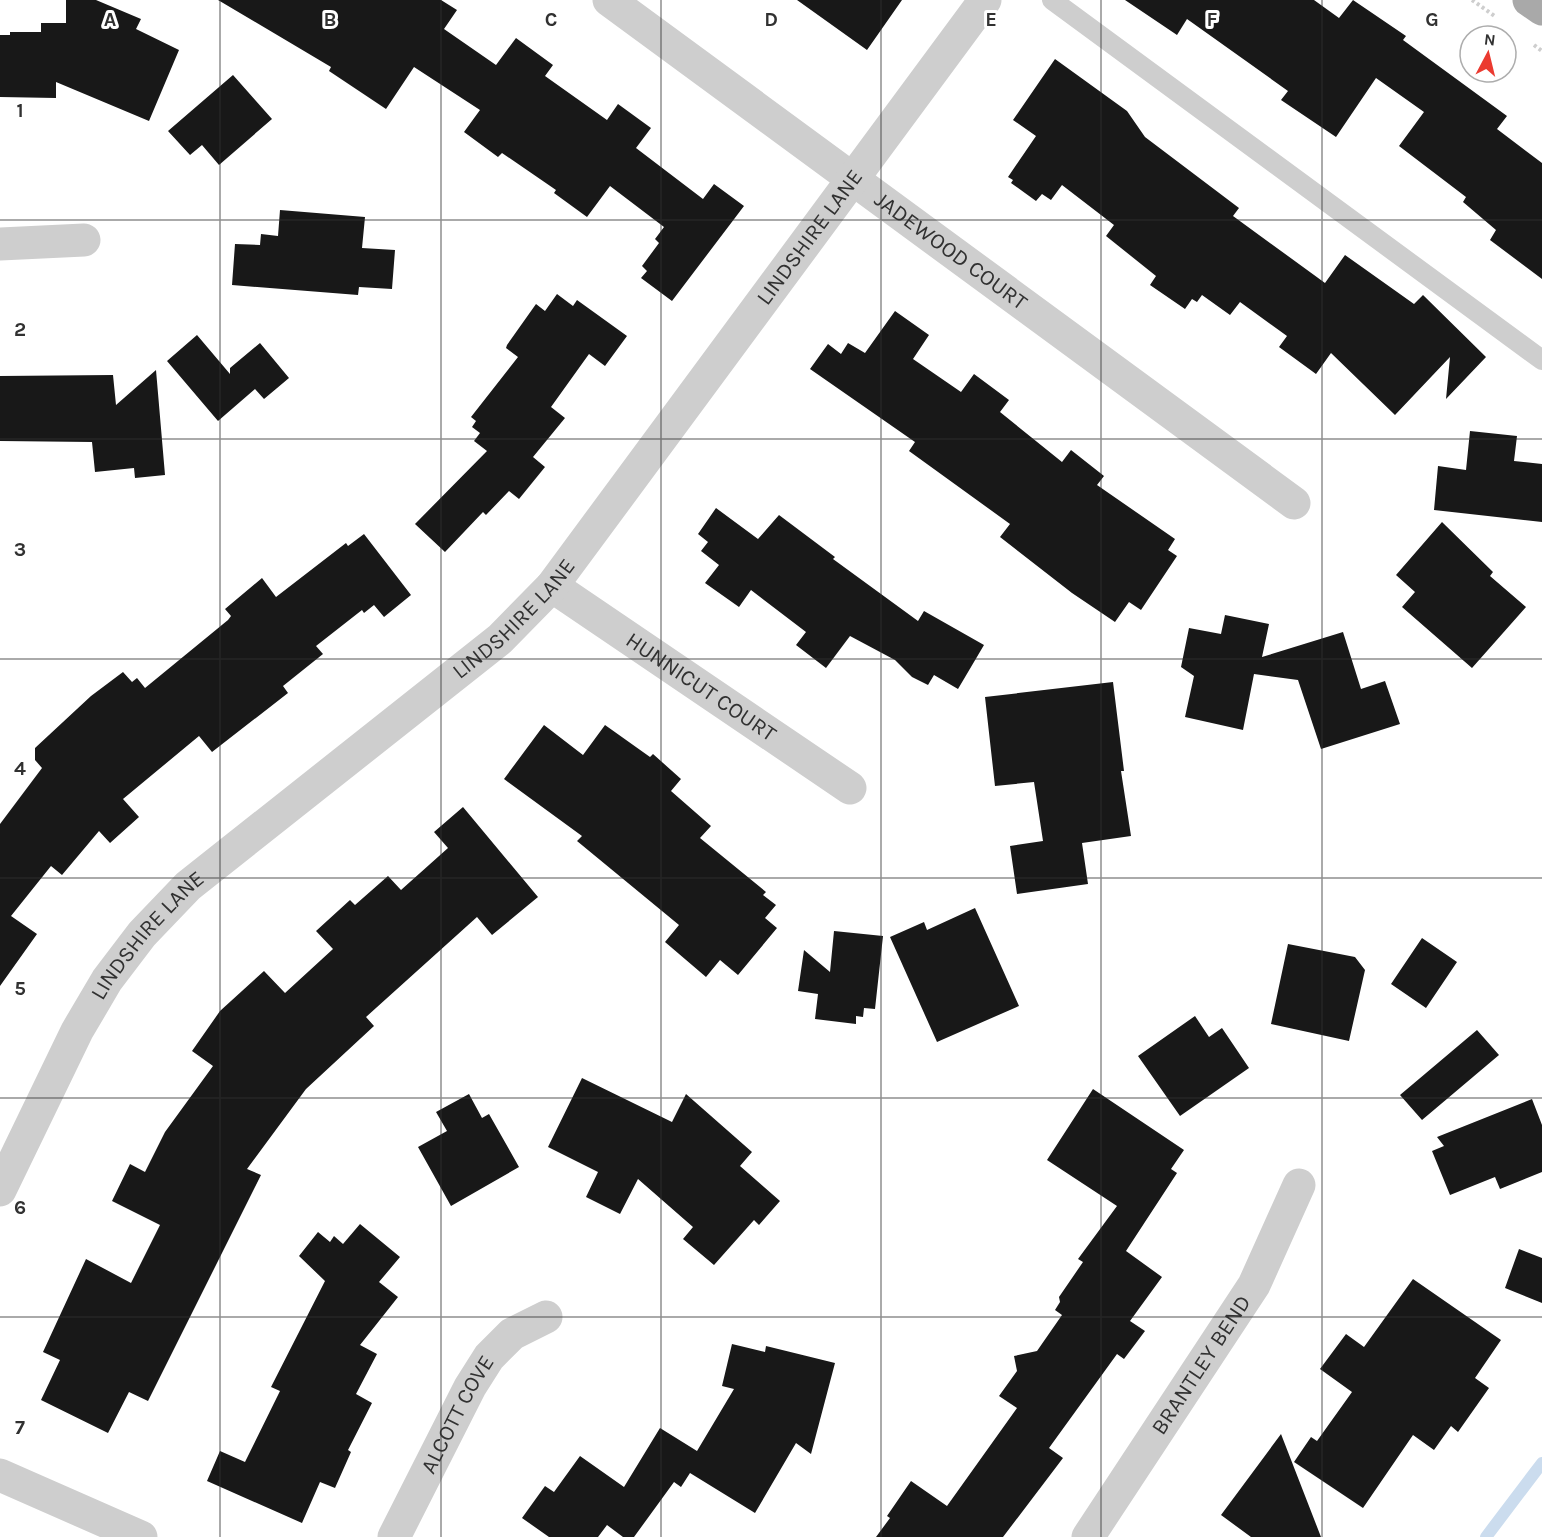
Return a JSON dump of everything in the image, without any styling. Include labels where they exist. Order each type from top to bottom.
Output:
[{"type":"main road","points":[[1529,0],[1542,9]]},
{"type":"street","name":"JADEWOOD COURT","points":[[609,0],[850,180],[1294,503]]},
{"type":"street","name":"LINDSHIRE LANE","points":[[0,1190],[77,1031],[107,980],[142,934],[188,886],[500,639],[552,586],[850,180],[986,0]]},
{"type":"street","points":[[0,244],[84,240]]},
{"type":"street","name":"HUNNICUT COURT","points":[[552,586],[850,788]]},
{"type":"street","name":"BRANTLEY BEND","points":[[1088,1537],[1254,1285],[1299,1185]]},
{"type":"street","name":"ALCOTT COVE","points":[[394,1537],[470,1387],[489,1357],[512,1334],[546,1317]]},
{"type":"street","points":[[0,1475],[141,1537]]},
{"type":"lane","points":[[1052,0],[1542,360]]},
{"type":"building","points":[[66,0],[96,0],[141,19],[136,29],[179,50],[149,121],[56,82],[56,98],[0,97],[0,35],[10,35],[10,32],[41,32],[41,23],[66,23]]},
{"type":"building","points":[[218,0],[441,0],[457,10],[444,29],[496,65],[516,38],[553,65],[545,76],[607,120],[618,104],[651,128],[636,148],[703,199],[714,184],[744,206],[672,301],[641,278],[647,271],[642,266],[659,243],[655,239],[664,227],[610,186],[587,217],[554,193],[556,190],[502,153],[498,157],[464,132],[480,110],[414,67],[386,109],[329,71],[331,67]]},
{"type":"building","points":[[797,0],[902,0],[867,50]]},
{"type":"building","points":[[1125,0],[1314,0],[1339,18],[1353,0],[1406,36],[1403,40],[1458,80],[1458,84],[1463,84],[1507,116],[1497,129],[1542,163],[1542,279],[1490,240],[1496,230],[1463,202],[1466,197],[1399,146],[1424,112],[1376,78],[1336,137],[1281,100],[1288,91],[1187,19],[1177,35]]},
{"type":"building","points":[[1055,59],[1127,111],[1145,137],[1239,208],[1233,216],[1325,283],[1345,255],[1414,304],[1423,295],[1486,357],[1446,399],[1450,357],[1395,415],[1331,353],[1316,374],[1279,347],[1287,336],[1240,302],[1230,315],[1202,295],[1197,302],[1192,299],[1185,309],[1150,285],[1156,276],[1106,236],[1114,225],[1062,185],[1051,200],[1042,194],[1036,201],[1011,183],[1013,180],[1008,177],[1036,136],[1013,120]]},
{"type":"building","points":[[233,75],[272,119],[219,165],[202,145],[190,155],[168,131]]},
{"type":"building","points":[[280,210],[365,217],[362,248],[395,250],[392,289],[359,287],[358,295],[232,285],[235,244],[260,245],[261,234],[278,236]]},
{"type":"building","points":[[557,294],[573,306],[577,300],[627,336],[605,366],[589,354],[551,407],[565,418],[533,457],[545,467],[519,499],[509,491],[486,515],[483,512],[445,552],[415,524],[487,451],[474,441],[480,433],[472,427],[476,421],[471,417],[518,357],[506,348],[507,345],[536,304],[545,311]]},
{"type":"building","points":[[895,311],[929,335],[913,359],[961,392],[974,374],[1009,400],[1000,412],[1062,462],[1071,450],[1104,476],[1097,485],[1175,539],[1168,550],[1177,556],[1141,610],[1129,602],[1115,622],[1072,593],[1000,537],[1010,524],[909,451],[915,442],[810,369],[828,344],[841,354],[848,343],[865,353]]},
{"type":"building","points":[[197,335],[230,374],[230,368],[260,343],[289,378],[264,399],[255,389],[218,421],[167,361]]},
{"type":"building","points":[[156,370],[165,475],[135,478],[134,468],[95,472],[92,442],[0,441],[0,376],[113,375],[116,405]]},
{"type":"building","points":[[1470,431],[1517,436],[1514,461],[1542,464],[1542,522],[1434,510],[1438,466],[1466,470]]},
{"type":"building","points":[[716,508],[758,539],[779,515],[835,557],[833,559],[918,621],[924,611],[984,645],[958,689],[934,675],[928,685],[912,677],[895,660],[850,636],[826,668],[796,645],[806,632],[751,590],[739,607],[705,583],[719,565],[701,551],[708,542],[698,534]]},
{"type":"building","points":[[1442,522],[1493,572],[1490,576],[1526,607],[1472,668],[1402,607],[1415,592],[1396,575]]},
{"type":"building","points":[[364,534],[411,595],[384,617],[374,605],[364,613],[362,610],[316,646],[323,654],[283,686],[288,693],[212,752],[199,736],[123,799],[139,817],[110,843],[99,831],[62,875],[51,866],[11,916],[37,934],[0,986],[0,824],[42,768],[35,760],[35,748],[91,696],[123,672],[132,682],[137,678],[145,688],[228,620],[231,616],[225,609],[262,578],[276,597],[346,543],[348,546]]},
{"type":"building","points":[[1225,615],[1269,624],[1262,657],[1343,632],[1361,689],[1385,681],[1400,724],[1321,749],[1298,680],[1254,674],[1243,730],[1185,717],[1194,676],[1181,667],[1189,628],[1221,634]]},
{"type":"building","points":[[1113,682],[1124,771],[1121,771],[1131,836],[1082,843],[1088,884],[1017,894],[1010,846],[1043,841],[1034,782],[995,786],[985,697]]},
{"type":"building","points":[[544,725],[583,755],[605,725],[650,757],[653,754],[681,779],[671,791],[711,826],[700,838],[766,892],[763,895],[776,905],[765,918],[777,928],[738,975],[720,960],[706,977],[665,942],[679,925],[577,841],[582,836],[504,779]]},
{"type":"building","points":[[463,807],[538,897],[492,935],[477,917],[366,1017],[374,1026],[306,1089],[247,1169],[261,1175],[148,1401],[129,1392],[108,1433],[41,1400],[60,1360],[43,1352],[86,1259],[131,1283],[160,1225],[112,1201],[130,1164],[145,1172],[165,1132],[213,1066],[192,1051],[220,1011],[264,971],[285,993],[333,949],[316,931],[350,900],[355,905],[388,876],[401,890],[448,848],[434,832]]},
{"type":"building","points":[[975,908],[1019,1006],[937,1042],[890,937],[924,922],[927,930]]},
{"type":"building","points":[[834,931],[883,936],[875,1009],[864,1008],[863,1017],[856,1016],[856,1024],[815,1019],[818,994],[798,991],[804,950],[830,972]]},
{"type":"building","points":[[1422,938],[1457,962],[1426,1008],[1391,984]]},
{"type":"building","points":[[1288,944],[1355,957],[1365,970],[1349,1041],[1271,1024]]},
{"type":"building","points":[[1195,1016],[1209,1037],[1222,1028],[1249,1068],[1180,1116],[1138,1056]]},
{"type":"building","points":[[1477,1030],[1499,1055],[1422,1120],[1400,1095]]},
{"type":"building","points":[[582,1078],[672,1122],[686,1094],[752,1152],[740,1166],[780,1201],[759,1225],[754,1220],[714,1265],[683,1239],[693,1227],[638,1179],[620,1214],[586,1197],[598,1172],[548,1147]]},
{"type":"building","points":[[1093,1089],[1184,1150],[1171,1169],[1177,1173],[1126,1251],[1162,1277],[1130,1321],[1145,1331],[1124,1359],[1117,1354],[1049,1448],[1063,1458],[1003,1537],[876,1537],[890,1518],[887,1516],[911,1481],[947,1506],[1017,1408],[999,1396],[1017,1371],[1014,1356],[1037,1351],[1062,1315],[1055,1310],[1060,1302],[1059,1297],[1083,1262],[1078,1259],[1117,1206],[1047,1160]]},
{"type":"building","points":[[469,1094],[482,1118],[489,1114],[519,1167],[451,1206],[418,1147],[447,1131],[436,1112]]},
{"type":"building","points":[[1532,1099],[1542,1125],[1542,1172],[1500,1189],[1495,1177],[1450,1195],[1432,1151],[1444,1146],[1437,1137]]},
{"type":"building","points":[[360,1224],[400,1257],[379,1282],[398,1297],[360,1345],[377,1354],[356,1394],[372,1403],[348,1450],[351,1452],[335,1488],[320,1482],[302,1523],[207,1481],[220,1451],[245,1462],[280,1391],[271,1387],[325,1281],[299,1256],[318,1232],[330,1242],[334,1236],[343,1244]]},
{"type":"building","points":[[1519,1249],[1542,1258],[1542,1303],[1505,1288]]},
{"type":"building","points":[[1413,1279],[1501,1340],[1475,1378],[1489,1388],[1458,1432],[1451,1426],[1434,1450],[1413,1435],[1363,1508],[1294,1462],[1311,1437],[1317,1441],[1352,1392],[1320,1369],[1346,1334],[1364,1347]]},
{"type":"building","points":[[732,1344],[765,1352],[766,1346],[835,1363],[811,1454],[796,1443],[755,1513],[690,1473],[681,1487],[674,1482],[634,1537],[623,1537],[607,1525],[598,1537],[549,1537],[522,1518],[545,1486],[554,1492],[580,1456],[624,1487],[660,1428],[697,1451],[734,1389],[722,1386]]},
{"type":"building","points":[[1281,1434],[1321,1537],[1251,1537],[1221,1515]]},
{"type":"waterway","points":[[1486,1537],[1542,1463]]}]
